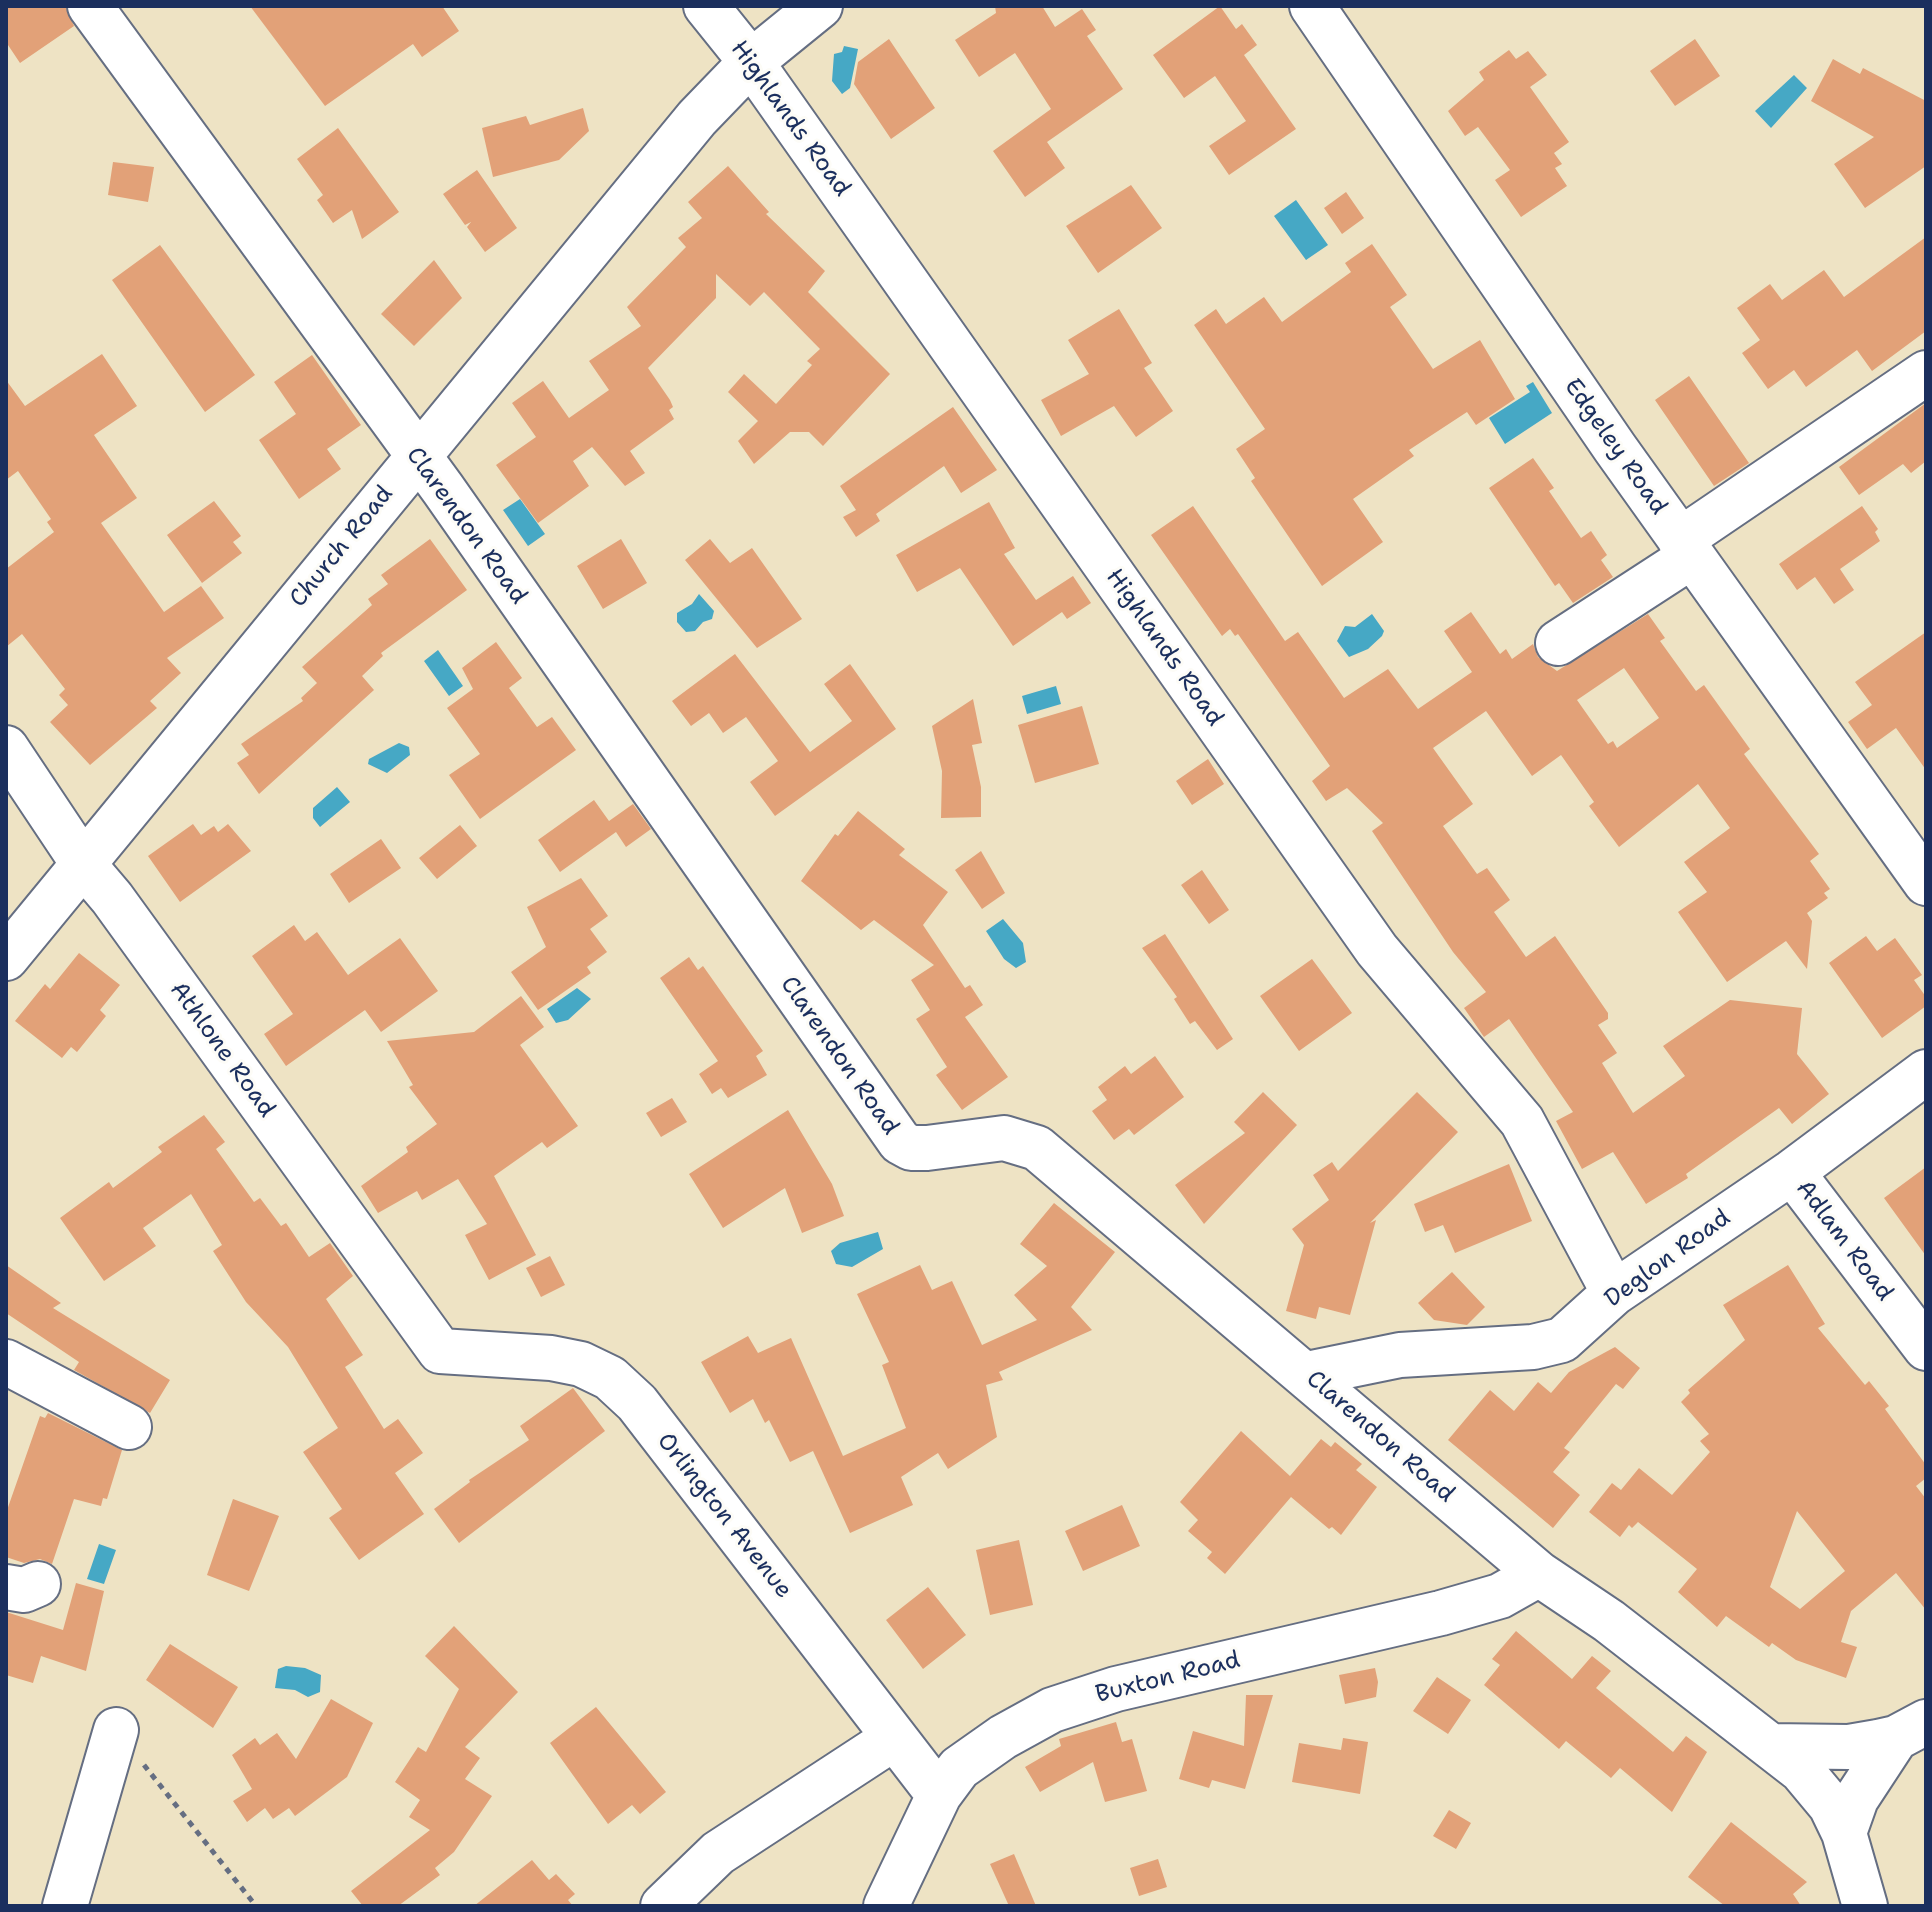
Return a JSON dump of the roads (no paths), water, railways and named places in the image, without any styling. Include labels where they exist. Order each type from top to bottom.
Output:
[{"type":"street","name":"Clarendon Road","points":[[90,6],[443,489],[900,1142],[911,1148],[927,1148],[1004,1138],[1037,1148],[1539,1574],[1599,1613],[1811,1781],[1831,1806],[1844,1833],[1865,1906]]},
{"type":"street","name":"Highlands Road","points":[[706,6],[751,62],[1369,940],[1522,1121],[1614,1293]]},
{"type":"street","name":"Church Road","points":[[6,958],[697,118],[751,62],[820,6]]},
{"type":"street","name":"Edgeley Road","points":[[1312,6],[1686,548],[1926,883]]},
{"type":"street","points":[[1558,643],[1926,373]]},
{"type":"street","name":"Athlone Road","points":[[6,748],[84,865],[112,898],[440,1351]]},
{"type":"street","points":[[1792,1172],[1926,1072]]},
{"type":"street","name":"Deglon Road","points":[[1307,1374],[1400,1355],[1533,1347],[1562,1340],[1614,1293],[1792,1172]]},
{"type":"street","name":"Adlam Road","points":[[1792,1172],[1926,1348]]},
{"type":"street","name":"Orlington Avenue","points":[[440,1351],[551,1358],[581,1364],[610,1378],[637,1403],[939,1795]]},
{"type":"street","points":[[6,1362],[129,1427]]},
{"type":"street","name":"Buxton Road","points":[[886,1906],[939,1795],[959,1768],[1003,1737],[1052,1710],[1116,1689],[1441,1613],[1500,1596],[1539,1574]]},
{"type":"street","points":[[65,1906],[116,1730]]},
{"type":"street","points":[[1770,1746],[1849,1747],[1911,1730]]},
{"type":"street","points":[[1844,1833],[1856,1799],[1911,1730]]},
{"type":"street","points":[[663,1906],[718,1853],[894,1738]]},
{"type":"water","points":[[844,46],[858,49],[850,88],[842,94],[832,81],[834,54],[842,52]]},
{"type":"water","points":[[1794,75],[1807,88],[1771,128],[1755,111]]},
{"type":"water","points":[[1296,200],[1328,245],[1306,260],[1274,216]]},
{"type":"water","points":[[1533,382],[1552,413],[1505,444],[1489,418],[1530,392],[1526,386]]},
{"type":"water","points":[[520,499],[545,534],[528,546],[503,510]]},
{"type":"water","points":[[699,594],[714,611],[712,619],[703,622],[695,631],[686,632],[677,622],[677,613],[692,604]]},
{"type":"water","points":[[1372,614],[1384,631],[1382,636],[1368,649],[1349,657],[1337,641],[1345,626],[1355,627]]},
{"type":"water","points":[[438,650],[463,686],[449,696],[424,661]]},
{"type":"water","points":[[1056,686],[1061,704],[1027,714],[1022,696]]},
{"type":"water","points":[[399,743],[409,747],[410,755],[387,773],[368,764],[369,759]]},
{"type":"water","points":[[337,787],[350,802],[320,827],[313,818],[313,808]]},
{"type":"water","points":[[1003,919],[1023,943],[1026,962],[1016,968],[1004,959],[986,931]]},
{"type":"water","points":[[577,988],[591,999],[568,1020],[556,1023],[547,1009]]},
{"type":"water","points":[[878,1232],[883,1249],[852,1267],[836,1264],[831,1251],[840,1243]]},
{"type":"water","points":[[99,1544],[116,1550],[104,1584],[87,1579]]},
{"type":"water","points":[[286,1666],[305,1668],[321,1675],[320,1692],[308,1697],[295,1690],[275,1688],[278,1669]]}]
